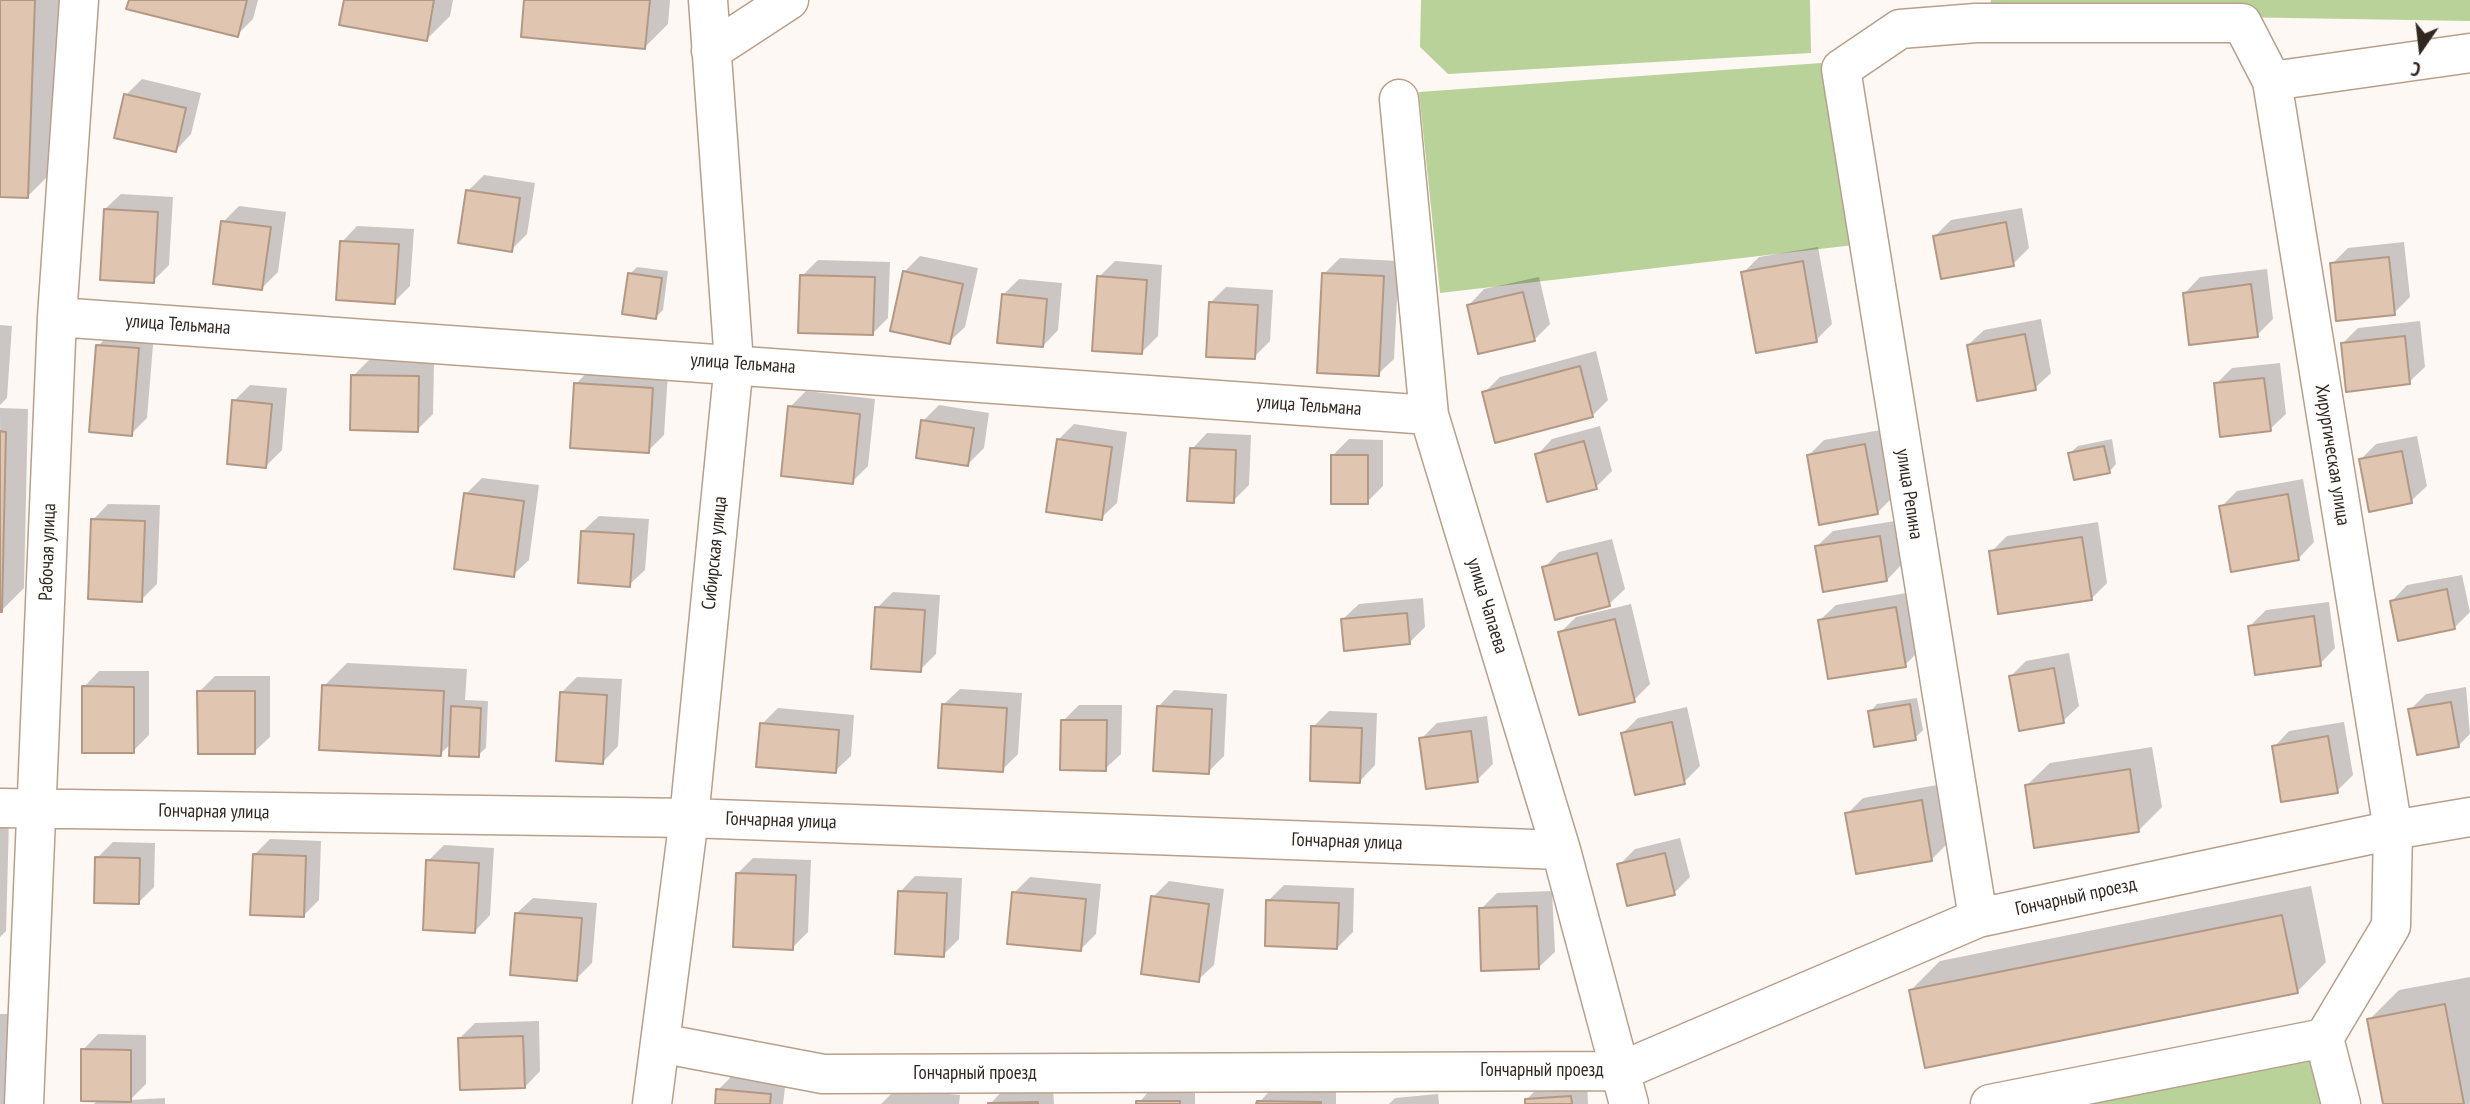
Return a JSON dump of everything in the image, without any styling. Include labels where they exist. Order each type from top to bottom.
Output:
[{"type":"street","name":"Рабочая улица","points":[[24,1104],[57,317],[79,0]]},
{"type":"street","name":"Сибирская улица","points":[[652,1104],[689,818],[734,363],[708,0]]},
{"type":"street","points":[[711,51],[789,0]]},
{"type":"street","name":"улица Репина","points":[[1978,918],[1841,69],[1900,29],[2025,12]]},
{"type":"street","name":"Хирургическая улица","points":[[2025,12],[2242,23],[2272,81],[2393,830],[2391,926],[2324,1038]]},
{"type":"street","points":[[2272,81],[2470,53]]},
{"type":"street","name":"улица Чапаева","points":[[1399,99],[1429,415],[1561,850],[1625,1087]]},
{"type":"street","name":"улица Тельмана","points":[[57,317],[734,363],[1429,415]]},
{"type":"street","name":"Гончарная улица","points":[[0,808],[689,818],[1561,850]]},
{"type":"street","name":"Гончарный проезд","points":[[660,1043],[824,1074],[1625,1087],[1978,918],[2393,830],[2470,817]]},
{"type":"street","points":[[1990,1104],[2324,1038],[2341,1104]]},
{"type":"green space","points":[[1421,0],[1810,0],[1811,53],[1448,74],[1420,47]]},
{"type":"green space","points":[[1991,0],[2470,0],[2470,21],[1989,13]]},
{"type":"green space","points":[[1821,63],[1854,245],[1440,293],[1419,92]]},
{"type":"green space","points":[[2314,1048],[2329,1104],[2038,1104]]},
{"type":"building","points":[[0,0],[35,0],[28,198],[0,197]]},
{"type":"building","points":[[129,0],[247,0],[238,37],[126,9]]},
{"type":"building","points":[[344,0],[434,0],[427,41],[339,25]]},
{"type":"building","points":[[524,0],[650,0],[645,49],[521,37]]},
{"type":"building","points":[[124,94],[186,108],[176,152],[114,138]]},
{"type":"building","points":[[466,190],[520,198],[512,252],[458,243]]},
{"type":"building","points":[[104,209],[158,212],[154,283],[100,280]]},
{"type":"building","points":[[221,221],[271,227],[262,290],[213,284]]},
{"type":"building","points":[[2006,222],[2014,266],[1941,279],[1933,236]]},
{"type":"building","points":[[340,241],[399,244],[395,304],[336,300]]},
{"type":"building","points":[[2389,257],[2395,315],[2336,321],[2330,263]]},
{"type":"building","points":[[1803,261],[1817,342],[1756,353],[1741,272]]},
{"type":"building","points":[[903,271],[963,284],[950,344],[890,331]]},
{"type":"building","points":[[628,273],[662,278],[656,319],[622,314]]},
{"type":"building","points":[[1322,273],[1384,276],[1379,376],[1317,373]]},
{"type":"building","points":[[800,275],[875,277],[873,335],[798,333]]},
{"type":"building","points":[[1097,276],[1147,280],[1142,354],[1092,351]]},
{"type":"building","points":[[2251,284],[2258,337],[2189,345],[2183,293]]},
{"type":"building","points":[[1523,292],[1535,341],[1478,354],[1467,305]]},
{"type":"building","points":[[1002,294],[1047,299],[1043,347],[997,343]]},
{"type":"building","points":[[1209,302],[1258,305],[1255,359],[1206,357]]},
{"type":"building","points":[[2025,334],[2036,390],[1977,401],[1967,345]]},
{"type":"building","points":[[2405,336],[2410,384],[2346,392],[2341,343]]},
{"type":"building","points":[[96,345],[139,348],[132,436],[89,432]]},
{"type":"building","points":[[1580,366],[1593,417],[1495,443],[1482,392]]},
{"type":"building","points":[[351,375],[419,376],[418,432],[350,430]]},
{"type":"building","points":[[2264,378],[2271,431],[2220,437],[2214,383]]},
{"type":"building","points":[[574,383],[653,388],[649,453],[570,448]]},
{"type":"building","points":[[232,400],[272,404],[266,468],[227,464]]},
{"type":"building","points":[[788,406],[860,414],[853,484],[781,476]]},
{"type":"building","points":[[921,420],[974,428],[968,466],[916,458]]},
{"type":"building","points":[[0,431],[6,432],[2,612],[0,612]]},
{"type":"building","points":[[1057,439],[1112,447],[1102,520],[1046,512]]},
{"type":"building","points":[[1584,441],[1597,489],[1547,502],[1535,454]]},
{"type":"building","points":[[1865,444],[1878,514],[1819,525],[1807,455]]},
{"type":"building","points":[[2104,446],[2110,473],[2074,480],[2068,453]]},
{"type":"building","points":[[1190,448],[1236,450],[1234,503],[1187,501]]},
{"type":"building","points":[[2402,451],[2412,503],[2369,512],[2359,459]]},
{"type":"building","points":[[1331,455],[1368,455],[1368,504],[1331,504]]},
{"type":"building","points":[[464,493],[524,501],[514,577],[454,569]]},
{"type":"building","points":[[2288,494],[2299,560],[2231,572],[2219,506]]},
{"type":"building","points":[[91,519],[145,521],[142,602],[88,599]]},
{"type":"building","points":[[581,531],[634,534],[630,587],[578,583]]},
{"type":"building","points":[[1880,536],[1887,581],[1823,592],[1815,546]]},
{"type":"building","points":[[2082,537],[2092,600],[1998,614],[1989,551]]},
{"type":"building","points":[[1597,553],[1610,606],[1555,620],[1542,567]]},
{"type":"building","points":[[2447,589],[2455,629],[2398,641],[2390,601]]},
{"type":"building","points":[[875,607],[925,610],[921,672],[871,669]]},
{"type":"building","points":[[1896,607],[1906,667],[1828,679],[1818,620]]},
{"type":"building","points":[[1407,613],[1410,644],[1344,651],[1341,619]]},
{"type":"building","points":[[2314,616],[2321,666],[2255,675],[2248,626]]},
{"type":"building","points":[[1615,619],[1635,702],[1579,715],[1558,632]]},
{"type":"building","points":[[2054,668],[2064,723],[2019,731],[2009,676]]},
{"type":"building","points":[[322,685],[444,691],[441,756],[319,750]]},
{"type":"building","points":[[82,686],[134,687],[134,753],[82,753]]},
{"type":"building","points":[[197,691],[255,691],[255,754],[198,754]]},
{"type":"building","points":[[560,692],[607,695],[603,764],[556,761]]},
{"type":"building","points":[[2451,702],[2459,747],[2417,755],[2408,709]]},
{"type":"building","points":[[942,704],[1007,708],[1003,772],[938,768]]},
{"type":"building","points":[[1910,704],[1916,740],[1874,747],[1868,711]]},
{"type":"building","points":[[451,706],[481,708],[479,757],[449,756]]},
{"type":"building","points":[[1157,706],[1212,709],[1209,774],[1153,771]]},
{"type":"building","points":[[1061,720],[1107,720],[1106,771],[1060,770]]},
{"type":"building","points":[[1672,722],[1685,784],[1635,795],[1621,733]]},
{"type":"building","points":[[760,723],[839,730],[836,773],[756,767]]},
{"type":"building","points":[[1311,726],[1362,728],[1360,783],[1310,781]]},
{"type":"building","points":[[1471,731],[1478,782],[1426,789],[1419,738]]},
{"type":"building","points":[[2328,736],[2338,793],[2281,802],[2272,746]]},
{"type":"building","points":[[2130,769],[2139,832],[2034,848],[2025,785]]},
{"type":"building","points":[[1922,800],[1932,861],[1856,874],[1845,813]]},
{"type":"building","points":[[1665,853],[1675,895],[1627,906],[1617,864]]},
{"type":"building","points":[[253,854],[306,856],[304,917],[250,915]]},
{"type":"building","points":[[95,857],[140,858],[139,904],[94,903]]},
{"type":"building","points":[[426,860],[479,863],[475,933],[423,930]]},
{"type":"building","points":[[736,873],[796,875],[793,950],[733,947]]},
{"type":"building","points":[[898,891],[947,893],[944,957],[895,954]]},
{"type":"building","points":[[1012,892],[1086,899],[1081,951],[1007,944]]},
{"type":"building","points":[[1151,896],[1209,904],[1199,982],[1141,974]]},
{"type":"building","points":[[1266,900],[1339,903],[1337,949],[1265,946]]},
{"type":"building","points":[[1537,906],[1539,969],[1481,971],[1479,908]]},
{"type":"building","points":[[515,913],[582,918],[577,981],[510,975]]},
{"type":"building","points":[[2282,915],[2298,993],[1925,1068],[1909,990]]},
{"type":"building","points":[[2445,1004],[2464,1104],[2383,1104],[2367,1019]]},
{"type":"building","points":[[523,1036],[525,1088],[460,1090],[458,1038]]},
{"type":"building","points":[[81,1049],[131,1050],[131,1102],[81,1101]]},
{"type":"building","points":[[716,1089],[771,1094],[770,1104],[715,1104]]},
{"type":"building","points":[[1571,1096],[1572,1104],[1525,1104],[1525,1099]]},
{"type":"building","points":[[1136,1101],[1180,1101],[1180,1104],[1136,1104]]},
{"type":"building","points":[[1257,1101],[1321,1102],[1321,1104],[1256,1104]]},
{"type":"building","points":[[988,1103],[1038,1104],[988,1104]]}]
